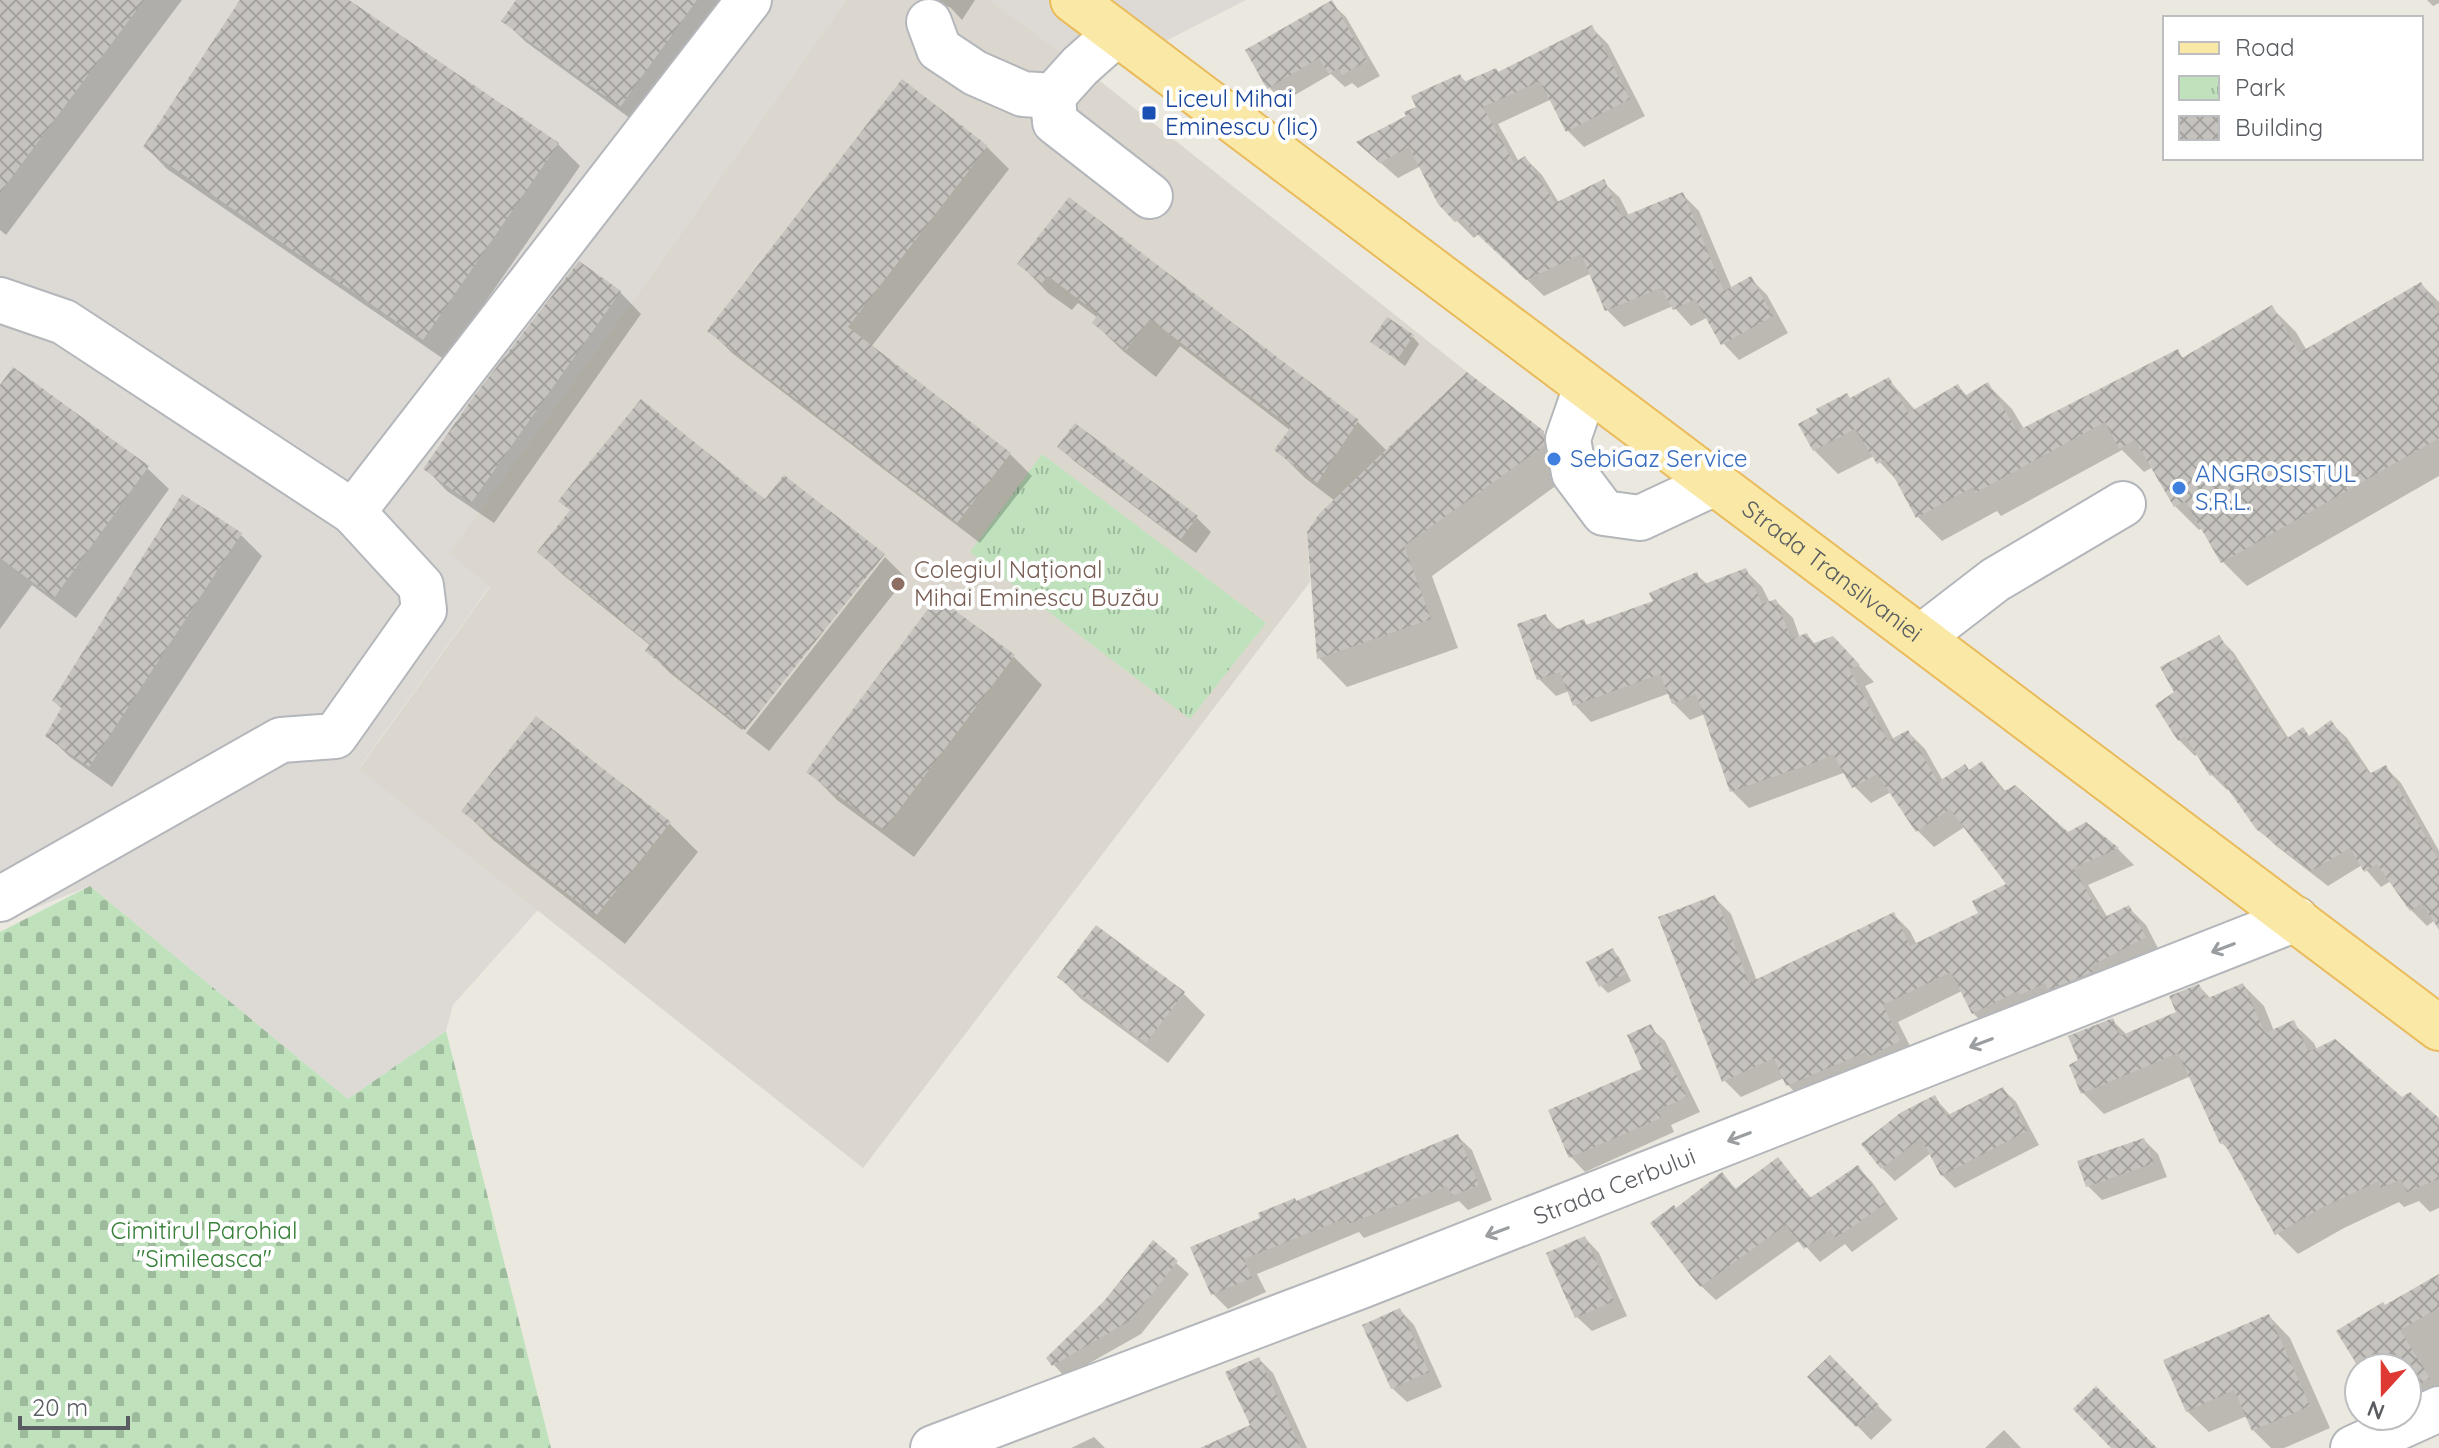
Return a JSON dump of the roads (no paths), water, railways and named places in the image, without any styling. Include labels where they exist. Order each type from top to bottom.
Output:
[{"type":"main road","name":"Strada Transilvaniei","points":[[1073,0],[2439,1028]]},
{"type":"street","points":[[353,512],[749,0]]},
{"type":"street","points":[[929,22],[939,49],[975,73],[1043,104],[1150,196]]},
{"type":"street","points":[[1043,104],[1116,34]]},
{"type":"street","points":[[0,899],[281,740],[335,736],[424,610],[421,586],[353,512],[64,322],[1,304]]},
{"type":"street","points":[[1586,387],[1568,439],[1574,473],[1604,513],[1640,518],[1715,483]]},
{"type":"street","points":[[1921,637],[1995,580],[2123,504]]},
{"type":"street","name":"Strada Cerbului","points":[[933,1448],[1361,1286],[2296,919]]},
{"type":"street","points":[[2353,1448],[2439,1409]]},
{"type":"place","name":"Liceul Mihai Eminescu (lic)","points":[[1149,113]]},
{"type":"place","name":"SebiGaz Service","points":[[1554,459]]},
{"type":"place","name":"ANGROSISTUL S.R.L.","points":[[2179,488]]},
{"type":"place","name":"Colegiul Național Mihai Eminescu Buzău","points":[[898,584]]},
{"type":"park label","name":"Cimitirul Parohial \"Simileasca\"","points":[[204,1245]]}]
